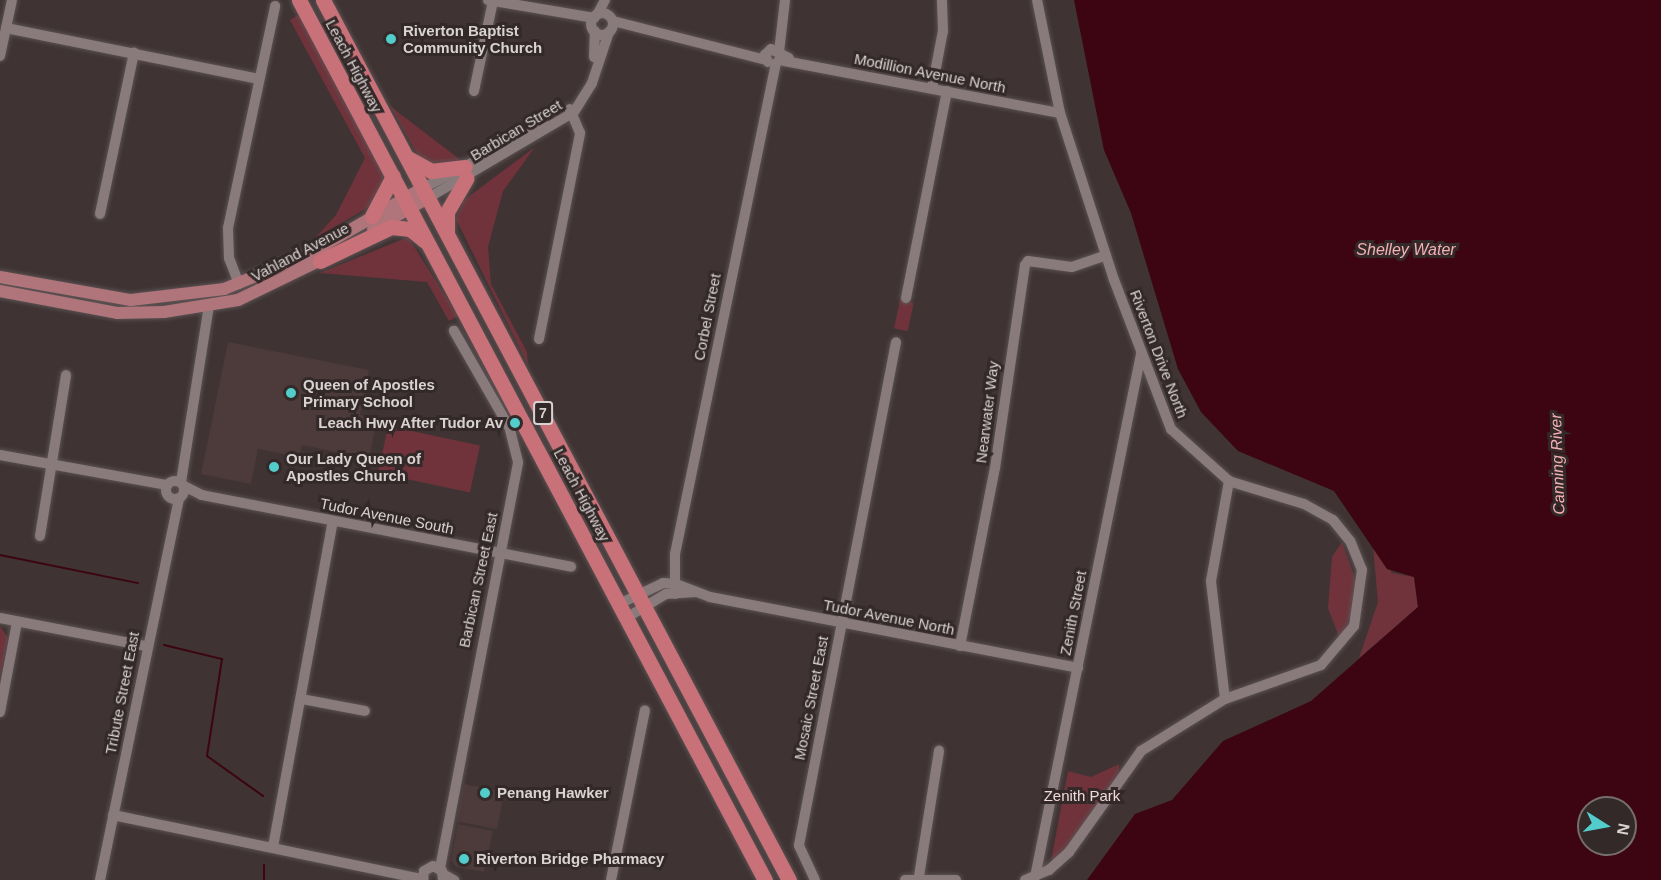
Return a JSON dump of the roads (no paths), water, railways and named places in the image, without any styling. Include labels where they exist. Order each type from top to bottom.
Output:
[{"type":"highway","name":"Leach Highway","points":[[299,0],[765,880]]},
{"type":"highway","name":"Leach Highway","points":[[323,0],[789,880]]},
{"type":"highway","points":[[408,158],[431,171],[466,172],[447,212],[447,232]]},
{"type":"highway","points":[[372,216],[393,176]]},
{"type":"highway","points":[[320,261],[391,227],[410,229],[427,243]]},
{"type":"main road","name":"Vahland Avenue","points":[[0,291],[117,313],[209,306],[256,293],[320,261],[425,193]]},
{"type":"main road","name":"Vahland Avenue","points":[[0,277],[131,300],[238,284],[307,255],[372,216],[407,203]]},
{"type":"street","points":[[0,56],[12,0]]},
{"type":"street","points":[[474,91],[490,0],[610,25]]},
{"type":"street","name":"Barbican Street","points":[[572,110],[590,74],[594,22],[604,0]]},
{"type":"street","name":"Barbican Street","points":[[425,193],[466,172],[572,110],[592,83],[610,25],[609,0]]},
{"type":"street","name":"Corbel Street","points":[[673,591],[675,554],[785,0]]},
{"type":"street","points":[[932,88],[943,31],[942,0]]},
{"type":"street","name":"Riverton Drive North","points":[[1030,878],[1069,852],[1141,751],[1226,699],[1321,665],[1350,634],[1362,592],[1356,551],[1334,520],[1304,504],[1229,481],[1171,429],[1141,354],[1106,255],[1060,113],[1037,0]]},
{"type":"street","points":[[238,284],[226,244],[275,6]]},
{"type":"street","points":[[594,22],[610,25]]},
{"type":"street","name":"Modillion Avenue North","points":[[610,25],[773,55],[1060,113]]},
{"type":"street","points":[[6,28],[259,79]]},
{"type":"street","points":[[100,214],[134,53]]},
{"type":"street","points":[[906,298],[947,91]]},
{"type":"street","points":[[539,339],[580,133],[572,110]]},
{"type":"street","name":"Nearwater Way","points":[[960,646],[995,468],[1025,265],[1072,267],[1106,255]]},
{"type":"street","name":"Tribute Street East","points":[[100,880],[173,512],[175,490],[209,306]]},
{"type":"street","name":"Barbican Street East","points":[[432,874],[440,849],[518,462],[515,444],[466,344],[454,331]]},
{"type":"street","name":"Mosaic Street East","points":[[815,880],[799,845],[896,342]]},
{"type":"street","name":"Zenith Street","points":[[1030,878],[1078,668],[1141,354]]},
{"type":"street","points":[[40,536],[66,375]]},
{"type":"street","name":"Tudor Avenue South","points":[[0,455],[571,567]]},
{"type":"street","points":[[1226,699],[1211,581],[1229,481]]},
{"type":"street","points":[[273,847],[333,521]]},
{"type":"street","name":"Corbel Street","points":[[663,583],[675,554]]},
{"type":"street","points":[[663,583],[673,591]]},
{"type":"street","name":"Tudor Avenue North","points":[[622,611],[663,583]]},
{"type":"street","name":"Tudor Avenue North","points":[[641,600],[673,591],[696,592],[841,623],[1078,668]]},
{"type":"street","points":[[0,618],[146,646]]},
{"type":"street","points":[[0,712],[17,622]]},
{"type":"street","points":[[302,699],[365,711]]},
{"type":"street","points":[[611,880],[645,710]]},
{"type":"street","points":[[919,876],[939,751]]},
{"type":"street","points":[[113,816],[405,873],[432,874],[454,880]]},
{"type":"street","points":[[905,880],[919,876],[956,880]]},
{"type":"water","name":"Shelley Water","points":[[1074,0],[1661,0],[1661,880],[1087,880],[1135,814],[1172,800],[1223,741],[1311,701],[1418,607],[1414,577],[1387,569],[1334,491],[1238,451],[1201,412],[1178,369],[1131,213],[1104,150]]},
{"type":"waterway","points":[[0,555],[138,583]]},
{"type":"waterway","points":[[164,645],[222,659],[207,756],[263,796]]},
{"type":"waterway","points":[[264,865],[264,880]]},
{"type":"place","name":"Riverton Baptist Community Church","points":[[391,39]]},
{"type":"place","name":"Queen of Apostles Primary School","points":[[291,393]]},
{"type":"place","name":"Leach Hwy After Tudor Av","points":[[515,423]]},
{"type":"place","name":"Our Lady Queen of Apostles Church","points":[[274,467]]},
{"type":"place","name":"Penang Hawker","points":[[485,793]]},
{"type":"place","name":"Riverton Bridge Pharmacy","points":[[464,859]]},
{"type":"water label","name":"Canning River","points":[[1558,464]]},
{"type":"park label","name":"Zenith Park","points":[[1082,796]]}]
